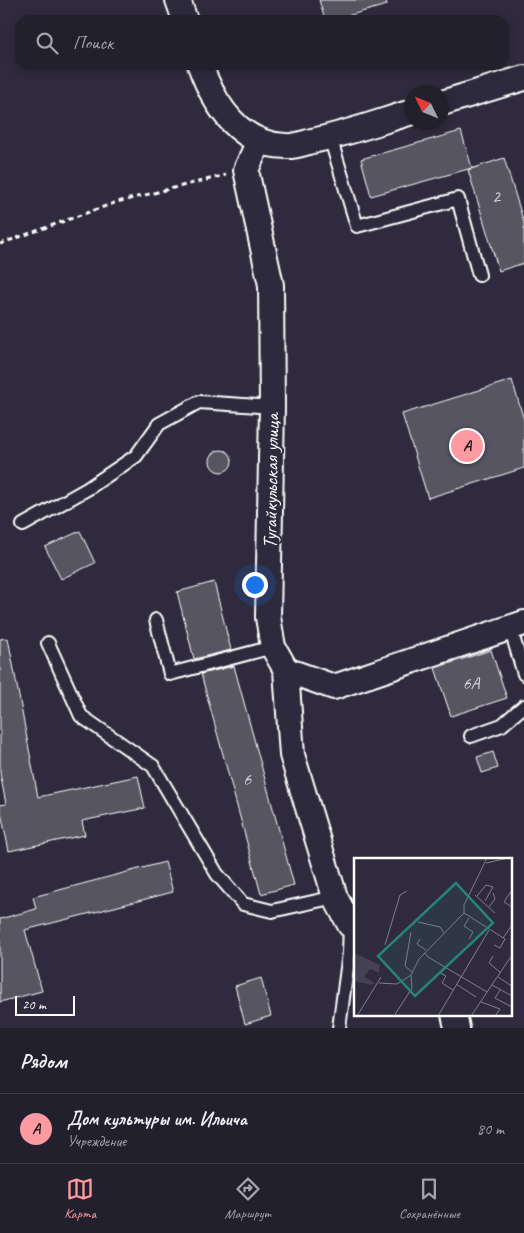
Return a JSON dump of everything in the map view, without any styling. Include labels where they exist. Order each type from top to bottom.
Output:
[{"type":"street","points":[[178,0],[183,15]]},
{"type":"street","points":[[202,70],[208,86],[222,111],[242,131],[259,141],[287,146],[330,137],[404,114]]},
{"type":"street","points":[[449,101],[524,78]]},
{"type":"street","points":[[246,170],[259,141]]},
{"type":"street","name":"Тугайкульская улица","points":[[246,170],[271,285],[272,407],[268,617],[273,647],[286,670],[292,755],[334,896],[353,927]]},
{"type":"street","points":[[286,670],[334,686],[517,625]]},
{"type":"lane","points":[[330,137],[357,226],[458,199],[479,275]]},
{"type":"lane","points":[[23,525],[87,489],[136,456],[159,424],[198,402],[272,407]]},
{"type":"lane","points":[[156,620],[170,674],[273,647]]},
{"type":"lane","points":[[517,625],[524,674]]},
{"type":"lane","points":[[48,643],[81,716],[153,766],[217,874],[243,904],[272,911],[334,896]]},
{"type":"lane","points":[[471,736],[502,725],[524,706]]},
{"type":"lane","points":[[339,1028],[353,927]]},
{"type":"path","points":[[0,244],[117,202],[246,170]]},
{"type":"building","points":[[319,0],[386,0],[387,5],[350,15],[324,15]]},
{"type":"building","points":[[461,131],[472,168],[371,196],[361,159]]},
{"type":"building","points":[[504,158],[524,223],[524,263],[499,271],[468,170]]},
{"type":"building","points":[[512,380],[524,420],[524,468],[428,498],[402,414]]},
{"type":"building","points":[[221,450],[229,453],[232,461],[229,469],[221,472],[213,469],[210,461],[213,453]]},
{"type":"building","points":[[80,531],[95,563],[61,579],[45,547]]},
{"type":"building","points":[[214,582],[231,650],[194,659],[177,592]]},
{"type":"building","points":[[8,638],[38,797],[138,776],[145,808],[82,821],[85,835],[9,851],[0,808],[0,805],[6,804],[0,773],[0,639]]},
{"type":"building","points":[[491,650],[507,698],[451,716],[435,668]]},
{"type":"building","points":[[234,666],[294,885],[261,894],[201,674]]},
{"type":"building","points":[[493,752],[498,768],[482,773],[477,757]]},
{"type":"building","points":[[165,862],[173,892],[25,930],[42,991],[0,1002],[0,919],[36,909],[33,897]]},
{"type":"building","points":[[261,978],[271,1016],[245,1024],[235,986]]},
{"type":"place","name":"Дом культуры им. Ильича","points":[[467,446]]}]
